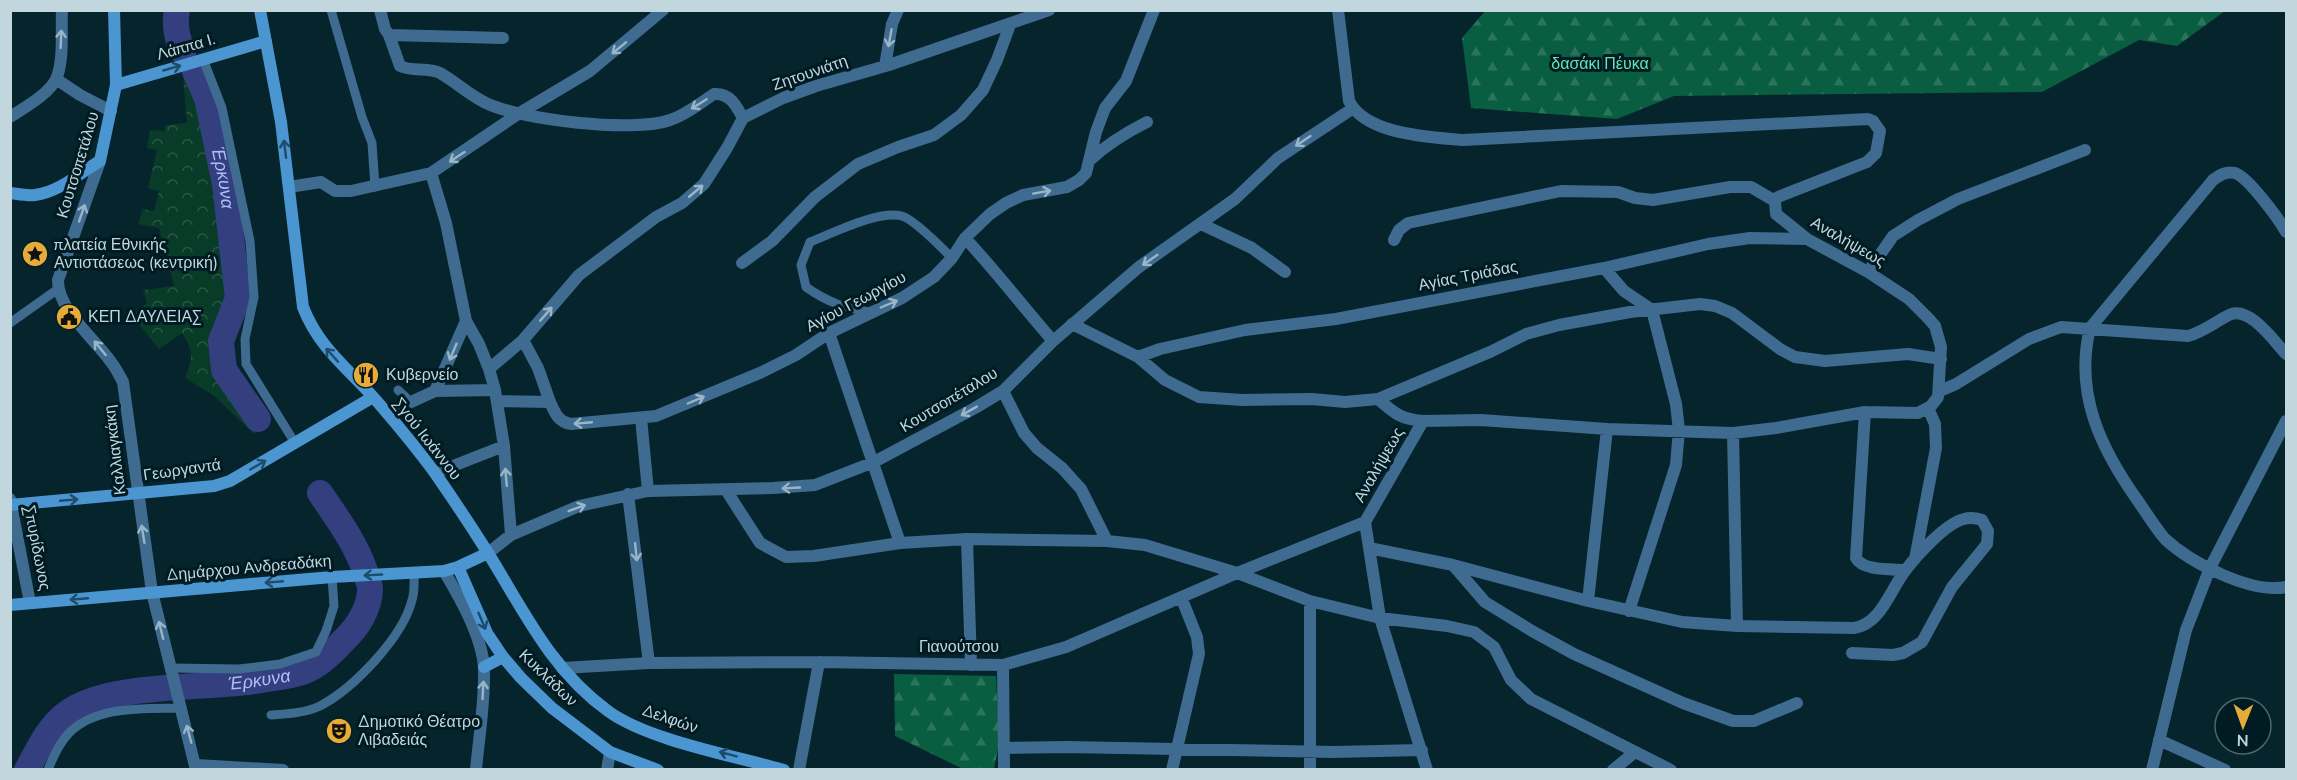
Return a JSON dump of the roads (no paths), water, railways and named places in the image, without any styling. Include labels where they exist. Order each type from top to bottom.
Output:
[{"type":"main road","name":"Κουτσοπετάλου","points":[[100,161],[116,85],[114,10]]},
{"type":"main road","name":"Σγού Ιωάννου","points":[[260,10],[281,122],[303,307],[311,326],[326,348],[387,413],[435,473],[488,553],[537,637],[562,668]]},
{"type":"main road","name":"Λάππα Ι.","points":[[116,85],[266,41]]},
{"type":"main road","points":[[11,193],[33,195],[45,193],[56,189],[100,161]]},
{"type":"main road","name":"Γεωργαντά","points":[[11,503],[214,486],[230,481],[373,397]]},
{"type":"main road","name":"Δημάρχου Ανδρεαδάκη","points":[[10,605],[332,577],[444,571],[488,553]]},
{"type":"main road","name":"Κυκλάδων","points":[[458,567],[487,633],[503,657],[552,708],[610,752],[658,770]]},
{"type":"main road","points":[[484,667],[503,657]]},
{"type":"main road","name":"Δελφών","points":[[562,668],[585,693],[609,712],[639,728],[784,770]]},
{"type":"street","points":[[10,117],[40,97],[56,79],[60,54],[62,10]]},
{"type":"street","points":[[331,10],[362,117],[372,143],[375,187]]},
{"type":"street","points":[[380,10],[400,66],[439,72],[464,92],[488,104],[518,114],[605,125],[640,125],[670,120],[714,94],[719,94],[734,101],[743,118],[704,184],[682,203],[648,223],[579,275],[523,340],[489,369]]},
{"type":"street","points":[[289,187],[321,182],[335,191],[351,191],[431,173],[518,114],[590,71],[663,10]]},
{"type":"street","points":[[885,66],[892,24],[898,10]]},
{"type":"street","name":"Ζητουνιάτη","points":[[743,118],[783,98],[816,86],[885,66],[1049,10]]},
{"type":"street","points":[[1089,161],[1105,108],[1126,81],[1154,10]]},
{"type":"street","points":[[1338,10],[1346,88],[1352,109],[1362,117],[1402,132],[1464,140],[1868,119],[1880,130],[1879,147],[1867,162],[1785,193],[1775,201],[1751,187],[1730,187],[1653,200],[1635,198],[1618,192],[1561,191],[1408,224],[1399,230],[1395,240]]},
{"type":"street","points":[[742,263],[772,241],[823,191],[858,164],[897,147],[934,135],[961,115],[983,90],[1010,25]]},
{"type":"street","points":[[389,35],[503,38]]},
{"type":"street","points":[[203,59],[222,108],[250,241],[254,297],[245,339],[246,364],[295,443]]},
{"type":"street","points":[[56,79],[111,111]]},
{"type":"street","name":"Κουτσοπέταλου","points":[[488,553],[511,535],[579,506],[628,494],[648,491],[726,490],[815,485],[874,462],[1004,391],[1053,341],[1139,267],[1235,199],[1278,158],[1352,109]]},
{"type":"street","name":"Αγίου Γεωργίου","points":[[550,402],[557,417],[563,423],[641,418],[676,409],[762,372],[796,355],[829,333],[918,288],[934,277],[952,258],[965,238],[990,214],[1023,195],[1067,187],[1079,180],[1086,173],[1089,161],[1105,146],[1147,122]]},
{"type":"street","points":[[1868,272],[1893,236],[1918,220],[1958,199],[2085,150]]},
{"type":"street","name":"Κουτσοπετάλου","points":[[58,289],[58,280],[100,161]]},
{"type":"street","points":[[431,173],[446,223],[466,321],[489,369],[496,395],[504,446],[511,535]]},
{"type":"street","points":[[2286,232],[2278,219],[2242,177],[2233,173],[2223,173],[2213,180],[2090,328],[2086,346],[2090,406],[2106,453],[2165,539],[2210,568],[2237,582],[2265,588],[2286,588]]},
{"type":"street","name":"Αναλήψεως","points":[[1775,201],[1776,214],[1807,239],[1868,272],[1909,298],[1929,319],[1938,336],[1941,358],[1940,391]]},
{"type":"street","points":[[869,312],[848,309],[825,301],[806,287],[801,265],[810,243],[868,218],[903,216],[952,258]]},
{"type":"street","points":[[1201,224],[1252,248],[1285,272]]},
{"type":"street","points":[[965,238],[992,266],[1053,341]]},
{"type":"street","name":"Αγίας Τριάδας","points":[[1138,357],[1160,349],[1245,330],[1336,319],[1604,268],[1708,244],[1739,239],[1807,239]]},
{"type":"street","points":[[1604,268],[1624,291],[1652,310],[1676,404],[1679,430],[1676,465],[1629,610]]},
{"type":"street","points":[[10,323],[58,289]]},
{"type":"street","name":"Καλλιαγκάκη","points":[[58,289],[64,303],[112,363],[123,382],[136,494],[152,592],[196,767]]},
{"type":"street","points":[[1072,324],[1138,357],[1165,381],[1199,397],[1242,400],[1312,399],[1345,402],[1378,399],[1490,352],[1526,334],[1559,325],[1630,312],[1700,304],[1715,306],[1743,321],[1780,349],[1795,357],[1825,361],[1908,354],[1941,358]]},
{"type":"street","points":[[1915,560],[1936,448],[1935,424],[1928,408],[1940,391],[1956,384],[2007,352],[2048,331],[2061,327],[2188,336],[2238,312],[2253,319],[2286,354]]},
{"type":"street","points":[[435,391],[466,321]]},
{"type":"street","points":[[829,333],[900,543]]},
{"type":"street","points":[[387,413],[435,391],[496,395],[550,402],[538,368],[523,340]]},
{"type":"street","points":[[398,390],[411,402]]},
{"type":"street","points":[[1004,391],[1024,433],[1036,448],[1062,468],[1081,489],[1107,541]]},
{"type":"street","points":[[1378,399],[1396,415],[1406,419],[1424,420]]},
{"type":"street","name":"Αναλήψεως","points":[[1365,522],[1424,420],[1481,420],[1607,429],[1733,433],[1776,429],[1864,412],[1911,414],[1928,408]]},
{"type":"street","points":[[1864,412],[1856,558],[1865,566],[1905,570]]},
{"type":"street","points":[[641,418],[648,491]]},
{"type":"street","points":[[2152,770],[2186,630],[2210,568],[2286,421]]},
{"type":"street","points":[[1588,601],[1607,429]]},
{"type":"street","points":[[1733,433],[1737,626]]},
{"type":"street","points":[[435,473],[504,446]]},
{"type":"street","points":[[726,490],[760,543],[786,557],[813,556],[900,543],[967,539],[1107,541],[1145,545],[1237,573],[1310,601],[1380,618],[1474,632],[1494,647],[1511,680],[1532,699],[1671,770]]},
{"type":"street","points":[[628,494],[649,663]]},
{"type":"street","name":"Σπυρίδωνος","points":[[11,503],[30,603]]},
{"type":"street","points":[[1369,548],[1453,566],[1588,601],[1682,622],[1737,626],[1854,628],[1866,626],[1874,619],[1905,570],[1957,522],[1975,518],[1982,520],[1988,531],[1987,544],[1953,587],[1922,642],[1903,653],[1893,655],[1852,653]]},
{"type":"street","points":[[1365,522],[1380,618],[1427,770]]},
{"type":"street","name":"Γιανούτσου","points":[[562,668],[649,663],[819,662],[1003,665],[1066,647],[1237,573],[1365,522]]},
{"type":"street","points":[[967,539],[971,665]]},
{"type":"street","points":[[1453,566],[1485,602],[1532,631],[1574,654],[1683,703],[1733,721],[1754,721],[1797,703]]},
{"type":"street","points":[[444,571],[458,593],[471,623],[484,667],[476,770]]},
{"type":"street","points":[[271,715],[296,713],[321,705],[361,676],[394,637],[407,616],[413,598],[414,573]]},
{"type":"street","points":[[171,669],[249,668],[280,664],[316,652],[334,606],[332,577]]},
{"type":"street","points":[[1172,770],[1199,654],[1197,637],[1181,597]]},
{"type":"street","points":[[1310,601],[1310,770]]},
{"type":"street","points":[[799,770],[819,662]]},
{"type":"street","points":[[1003,665],[1004,770]]},
{"type":"street","points":[[48,770],[64,739],[75,728],[90,719],[107,713],[181,703]]},
{"type":"street","points":[[2159,740],[2225,770]]},
{"type":"street","points":[[1004,748],[1310,752],[1422,750]]},
{"type":"street","points":[[607,770],[610,752]]},
{"type":"street","points":[[1613,770],[1635,752]]},
{"type":"street","points":[[196,767],[283,770]]},
{"type":"waterway","name":"Έρκυνα","points":[[177,10],[177,32],[183,52]]},
{"type":"waterway","name":"Έρκυνα","points":[[195,71],[207,98],[225,184],[238,298],[221,341],[224,370],[258,419]]},
{"type":"waterway","name":"Έρκυνα","points":[[27,770],[48,734],[60,719],[68,712],[96,699],[142,690],[240,683],[288,676],[313,667],[333,651],[354,630],[362,617],[368,603],[370,587],[356,550],[320,493]]},
{"type":"place","name":"πλατεία Εθνικής Αντιστάσεως (κεντρική)","points":[[35,254]]},
{"type":"place","name":"ΚΕΠ ΔΑΥΛΕΙΑΣ","points":[[69,317]]},
{"type":"place","name":"Κυβερνείο","points":[[366,375]]},
{"type":"place","name":"Δημοτικό Θέατρο Λιβαδειάς","points":[[339,731]]},
{"type":"park label","name":"δασάκι Πέυκα","points":[[1600,64]]}]
